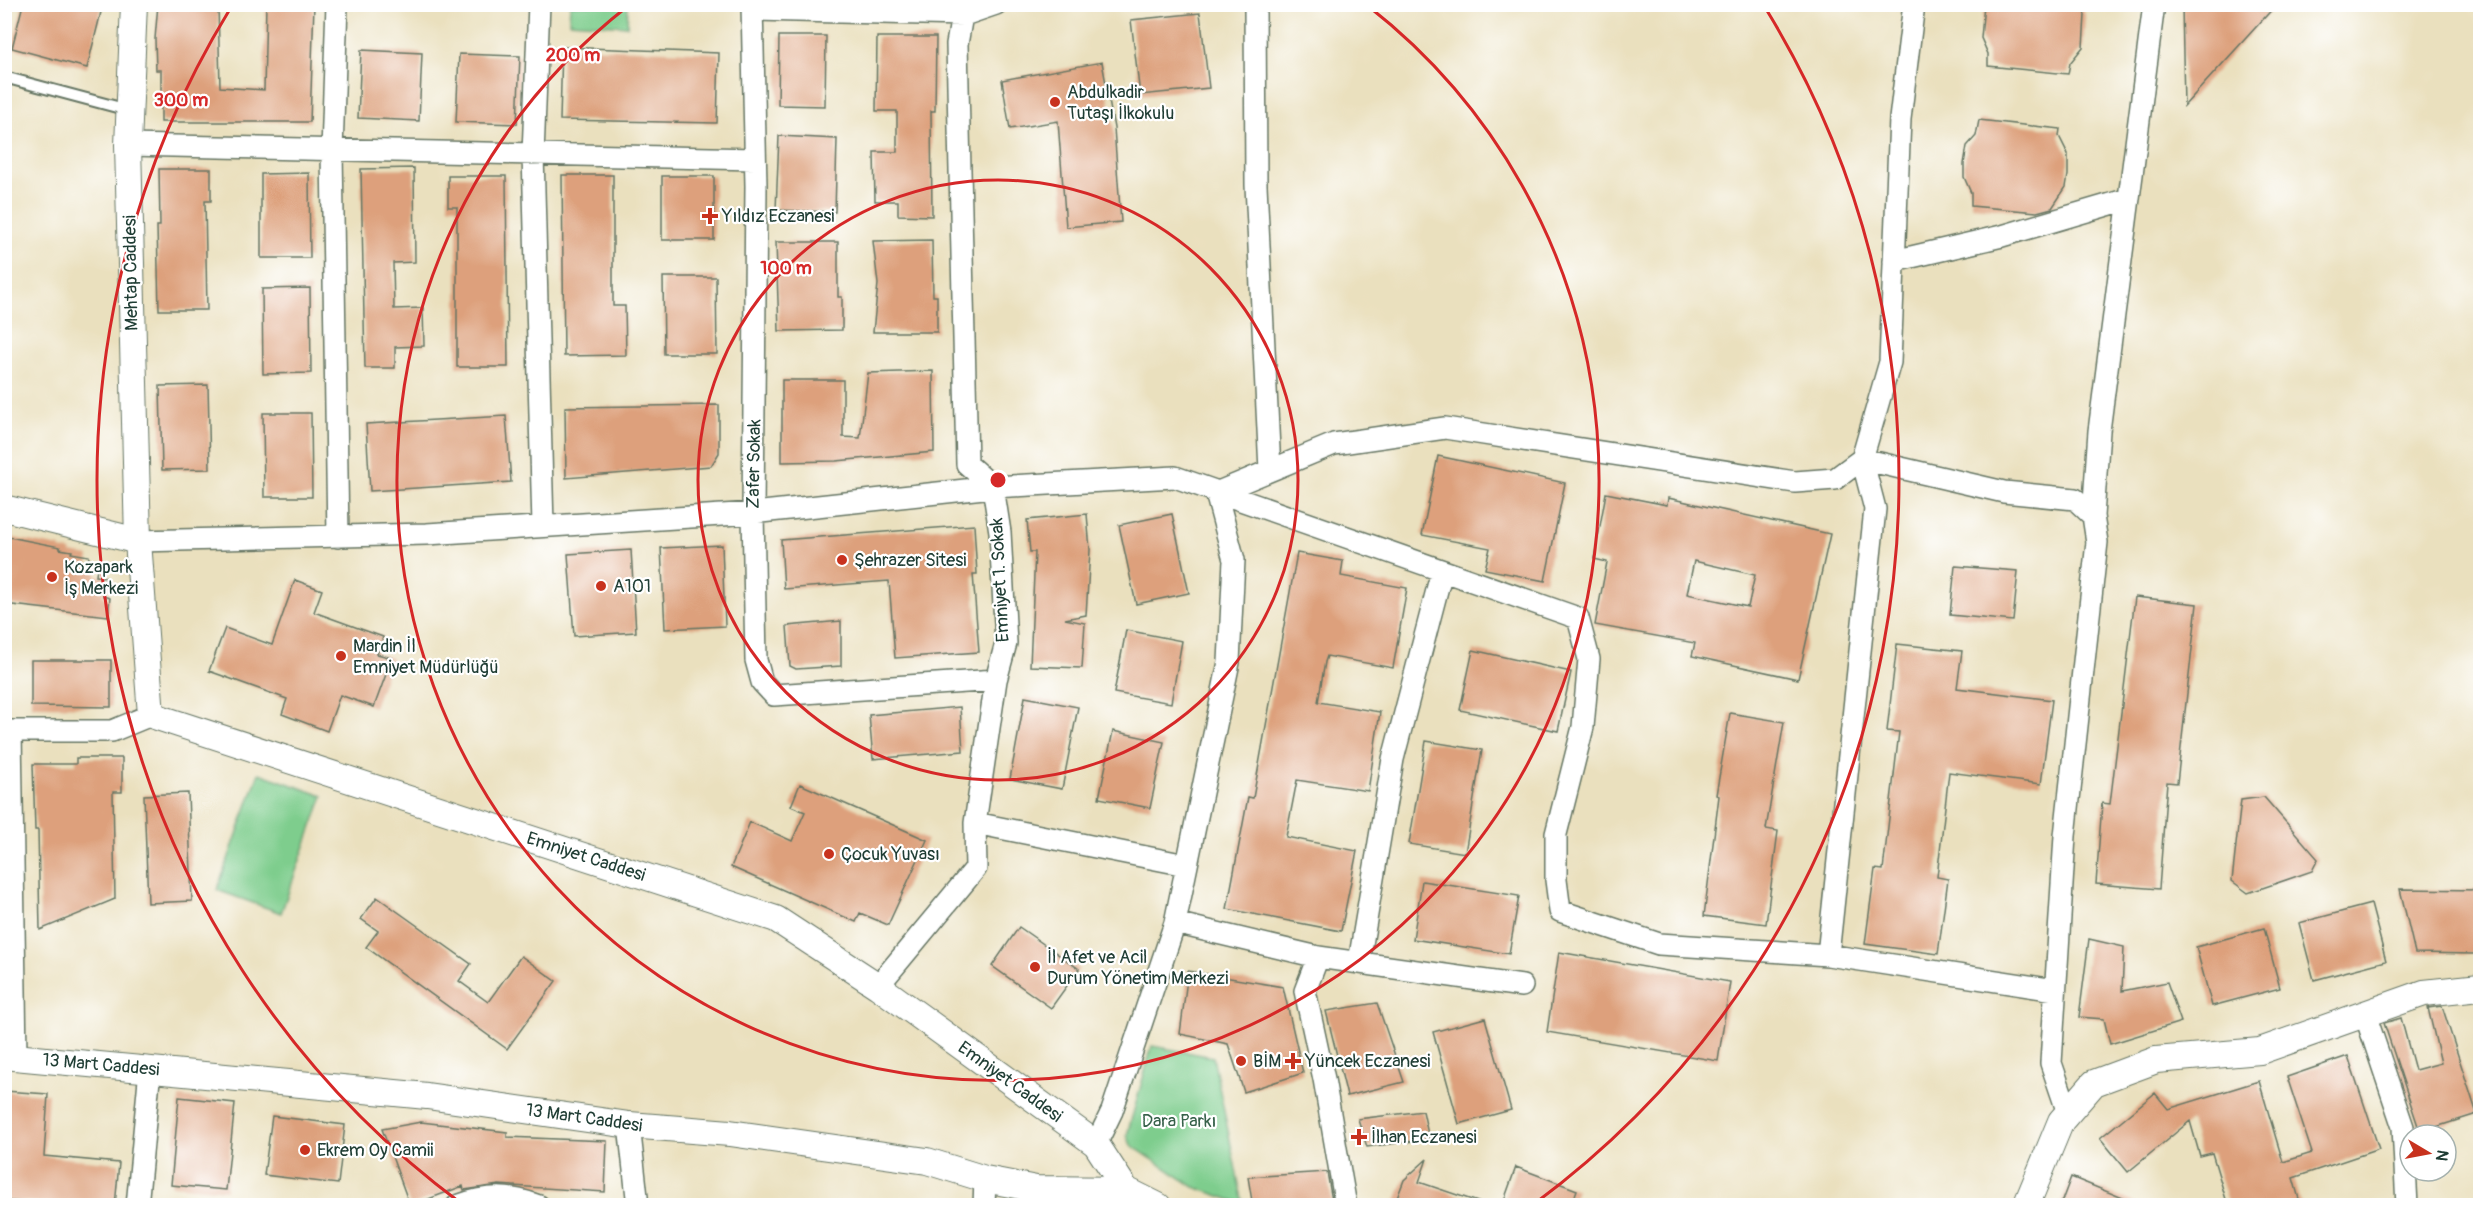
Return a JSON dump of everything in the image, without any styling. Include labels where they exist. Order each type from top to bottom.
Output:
[{"type":"street","name":"Mehtap Caddesi","points":[[131,539],[128,110],[134,4]]},
{"type":"street","points":[[337,4],[333,151],[338,537]]},
{"type":"street","points":[[539,4],[533,154],[543,526]]},
{"type":"street","points":[[752,7],[964,10],[996,4]]},
{"type":"street","points":[[1255,4],[1256,185],[1270,470]]},
{"type":"street","points":[[1828,954],[1875,509],[1862,459],[1890,362],[1900,119],[1914,4]]},
{"type":"street","points":[[2068,1113],[2051,1064],[2065,836],[2097,542],[2093,516],[2099,431],[2154,4]]},
{"type":"street","name":"Zafer Sokak","points":[[752,7],[755,159],[753,513],[756,660],[762,682],[774,695],[996,680]]},
{"type":"street","points":[[964,10],[957,44],[967,464],[993,488]]},
{"type":"street","points":[[128,145],[755,159]]},
{"type":"street","points":[[1894,261],[2002,236],[2128,199]]},
{"type":"street","points":[[1216,493],[1334,444],[1445,428],[1795,482],[1835,479],[1862,459],[2004,492],[2075,499],[2093,516]]},
{"type":"street","points":[[4,508],[131,539],[338,537],[753,513],[993,488],[1175,477],[1578,618],[1589,659],[1583,727],[1556,834],[1556,880],[1560,911],[1659,944],[1828,954],[2055,990]]},
{"type":"street","name":"Emniyet 1. Sokak","points":[[878,986],[976,868],[975,823],[996,680],[1006,643],[1000,532],[993,488]]},
{"type":"street","points":[[1096,1144],[1112,1111],[1175,923],[1229,662],[1234,560],[1216,493]]},
{"type":"street","points":[[10,1056],[8,731],[112,730],[151,715],[131,539]]},
{"type":"street","points":[[1359,963],[1393,759],[1442,571]]},
{"type":"street","name":"Emniyet Caddesi","points":[[151,715],[776,919],[878,986],[1096,1144],[1126,1190]]},
{"type":"street","points":[[975,823],[1186,865]]},
{"type":"street","points":[[1175,923],[1318,957],[1522,986]]},
{"type":"street","points":[[1318,957],[1305,991],[1324,1079],[1346,1206]]},
{"type":"street","points":[[2026,1206],[2061,1121],[2094,1083],[2156,1060],[2260,1052],[2424,993],[2481,987]]},
{"type":"street","points":[[2365,1014],[2403,1127],[2407,1206]]},
{"type":"street","name":"13 Mart Caddesi","points":[[10,1056],[427,1096],[629,1125],[730,1133],[927,1161],[985,1179],[1036,1189],[1126,1190],[1156,1205]]},
{"type":"street","points":[[137,1206],[150,1069]]},
{"type":"street","points":[[629,1125],[638,1206]]},
{"type":"street","points":[[984,1206],[985,1179]]},
{"type":"street","points":[[457,1206],[481,1197],[524,1200],[539,1206]]},
{"type":"lane","points":[[4,76],[128,110]]},
{"type":"green space","points":[[570,5],[628,5],[627,26],[569,22]]},
{"type":"green space","points":[[259,773],[323,796],[281,913],[217,890]]},
{"type":"green space","name":"Dara Parkı","points":[[1152,1046],[1213,1057],[1243,1204],[1194,1187],[1131,1145],[1127,1135]]},
{"type":"building","points":[[23,4],[103,4],[87,68],[12,48]]},
{"type":"building","points":[[158,4],[218,4],[220,87],[264,90],[266,4],[314,4],[310,122],[161,122],[161,70],[156,70],[155,39]]},
{"type":"building","points":[[1984,4],[2081,4],[2085,15],[2083,47],[2070,63],[2068,74],[1988,66],[1988,54],[1981,38]]},
{"type":"building","points":[[2182,4],[2277,4],[2184,106]]},
{"type":"building","points":[[1200,13],[1209,88],[1140,95],[1131,20]]},
{"type":"building","points":[[779,36],[826,36],[825,106],[778,105]]},
{"type":"building","points":[[877,37],[936,37],[935,111],[931,111],[932,216],[898,215],[898,201],[875,201],[874,152],[897,152],[897,111],[876,111]]},
{"type":"building","points":[[562,47],[719,53],[717,123],[560,120]]},
{"type":"building","points":[[361,50],[422,53],[419,121],[358,118]]},
{"type":"building","points":[[459,54],[520,56],[517,124],[456,122]]},
{"type":"building","points":[[1102,62],[1114,128],[1121,222],[1066,227],[1058,121],[1010,129],[1002,80]]},
{"type":"building","points":[[1979,120],[2060,129],[2059,136],[2068,154],[2068,175],[2066,187],[2052,208],[2037,212],[1971,206],[1971,193],[1964,177],[1964,164],[1967,146],[1976,136]]},
{"type":"building","points":[[779,136],[837,139],[835,212],[776,210]]},
{"type":"building","points":[[414,168],[415,262],[393,263],[394,309],[423,308],[424,346],[395,347],[395,368],[365,368],[361,169]]},
{"type":"building","points":[[159,169],[211,169],[211,201],[205,201],[207,310],[159,310],[157,226],[160,226]]},
{"type":"building","points":[[309,173],[310,258],[261,258],[261,174]]},
{"type":"building","points":[[562,175],[613,175],[613,306],[625,306],[626,355],[564,356]]},
{"type":"building","points":[[448,176],[506,176],[508,367],[457,367],[457,207],[448,207]]},
{"type":"building","points":[[662,176],[714,176],[714,240],[662,240]]},
{"type":"building","points":[[932,240],[933,296],[937,296],[937,332],[873,332],[878,284],[873,241]]},
{"type":"building","points":[[776,242],[838,242],[838,297],[842,297],[842,330],[779,331]]},
{"type":"building","points":[[663,277],[716,277],[717,354],[664,354]]},
{"type":"building","points":[[310,288],[311,373],[263,374],[262,289]]},
{"type":"building","points":[[933,371],[934,452],[836,461],[782,462],[782,380],[843,380],[843,437],[860,438],[868,373]]},
{"type":"building","points":[[208,385],[210,469],[162,470],[160,386]]},
{"type":"building","points":[[719,405],[719,453],[711,466],[566,478],[565,407]]},
{"type":"building","points":[[263,413],[311,413],[312,497],[264,497]]},
{"type":"building","points":[[506,416],[511,482],[370,491],[366,424]]},
{"type":"building","points":[[1438,456],[1565,483],[1545,581],[1485,569],[1490,548],[1422,535]]},
{"type":"building","points":[[1606,493],[1667,505],[1668,498],[1830,534],[1798,679],[1692,656],[1695,643],[1595,625],[1607,562],[1594,559]],"holes":[[[1694,561],[1755,575],[1748,607],[1687,594]]]},
{"type":"building","points":[[1087,514],[1090,550],[1086,615],[1065,619],[1085,623],[1082,668],[1030,666],[1035,552],[1030,552],[1027,520]]},
{"type":"building","points":[[1172,514],[1189,593],[1136,604],[1119,525]]},
{"type":"building","points":[[974,525],[977,574],[973,574],[979,652],[895,658],[889,581],[784,589],[781,540]]},
{"type":"building","name":"Kozapark İş Merkezi","points":[[4,536],[60,547],[60,549],[72,551],[71,553],[89,556],[88,565],[97,567],[96,576],[105,577],[103,596],[110,598],[108,616],[4,604]]},
{"type":"building","points":[[722,545],[725,626],[665,629],[661,548]]},
{"type":"building","points":[[631,550],[636,632],[574,636],[568,554]]},
{"type":"building","points":[[1297,553],[1343,561],[1341,576],[1407,588],[1393,668],[1327,656],[1325,662],[1318,702],[1380,712],[1368,791],[1297,780],[1286,837],[1357,851],[1341,931],[1227,909],[1248,797],[1253,798]]},
{"type":"building","points":[[1955,566],[2018,571],[2013,621],[1950,615]]},
{"type":"building","name":"Mardin İl Emniyet Müdürlüğü","points":[[295,580],[322,590],[314,612],[383,637],[377,654],[392,658],[374,707],[340,695],[327,731],[282,714],[287,699],[209,671],[225,628],[272,645]]},
{"type":"building","points":[[2135,597],[2197,604],[2177,783],[2167,782],[2159,889],[2096,884],[2102,803],[2110,804]]},
{"type":"building","points":[[841,621],[841,666],[796,669],[790,666],[787,626]]},
{"type":"building","points":[[1126,630],[1182,641],[1171,703],[1114,693]]},
{"type":"building","points":[[1897,644],[1962,651],[1957,688],[2052,700],[2041,784],[1949,772],[1937,877],[1948,879],[1938,954],[1865,944],[1875,869],[1883,870],[1899,732],[1887,731]]},
{"type":"building","points":[[1473,650],[1571,672],[1558,731],[1460,710]]},
{"type":"building","points":[[31,660],[111,660],[111,707],[31,706]]},
{"type":"building","points":[[1025,697],[1078,707],[1062,789],[1010,779]]},
{"type":"building","points":[[960,707],[963,751],[873,759],[869,715]]},
{"type":"building","points":[[1730,713],[1784,722],[1766,829],[1778,831],[1766,924],[1704,916],[1719,796],[1716,795]]},
{"type":"building","points":[[1113,731],[1164,742],[1150,808],[1099,798]]},
{"type":"building","points":[[1426,741],[1482,750],[1465,853],[1409,844]]},
{"type":"building","points":[[76,758],[122,758],[122,792],[113,792],[115,899],[40,930],[38,830],[35,830],[33,764],[76,764]]},
{"type":"building","name":"Çocuk Yuvası","points":[[800,784],[927,840],[888,925],[860,913],[856,922],[731,867],[750,822],[792,841],[805,812],[791,806]]},
{"type":"building","points":[[188,793],[192,901],[148,903],[144,795]]},
{"type":"building","points":[[2264,797],[2318,859],[2312,871],[2248,893],[2232,881],[2241,800]]},
{"type":"building","points":[[1422,881],[1519,896],[1509,954],[1413,939]]},
{"type":"building","points":[[2400,889],[2481,890],[2481,925],[2475,954],[2415,953]]},
{"type":"building","points":[[377,897],[471,964],[459,981],[488,1002],[521,956],[556,981],[507,1049],[366,947],[378,931],[361,919]]},
{"type":"building","points":[[2371,904],[2386,961],[2314,980],[2299,923]]},
{"type":"building","name":"İl Afet ve Acil Durum Yönetim Merkezi","points":[[1019,927],[1079,969],[1051,1008],[992,966]]},
{"type":"building","points":[[2264,928],[2280,988],[2212,1006],[2196,947]]},
{"type":"building","points":[[2089,939],[2124,947],[2122,991],[2167,982],[2181,1022],[2110,1044],[2104,1019],[2079,1017]]},
{"type":"building","points":[[1559,952],[1730,982],[1718,1061],[1547,1032]]},
{"type":"building","points":[[1188,971],[1283,987],[1303,1073],[1244,1092],[1228,1044],[1180,1034]]},
{"type":"building","points":[[1377,1003],[1404,1082],[1347,1096],[1326,1011]]},
{"type":"building","points":[[2442,1006],[2477,1114],[2448,1123],[2417,1123],[2384,1023],[2401,1018],[2415,1070],[2441,1063],[2428,1008]]},
{"type":"building","points":[[1485,1018],[1511,1110],[1459,1124],[1433,1032]]},
{"type":"building","points":[[2348,1056],[2379,1149],[2293,1178],[2301,1206],[2228,1206],[2212,1153],[2200,1156],[2190,1121],[2128,1172],[2100,1138],[2155,1093],[2168,1109],[2259,1081],[2283,1162],[2312,1153],[2287,1077]]},
{"type":"building","points":[[4,1091],[48,1094],[44,1156],[119,1163],[115,1206],[4,1201]]},
{"type":"building","points":[[179,1097],[235,1103],[226,1190],[171,1185]]},
{"type":"building","points":[[1423,1111],[1429,1139],[1367,1147],[1358,1119]]},
{"type":"building","name":"Ekrem Oy Camii","points":[[272,1116],[345,1125],[338,1184],[264,1175]]},
{"type":"building","points":[[421,1122],[507,1132],[507,1137],[607,1141],[605,1192],[499,1185],[464,1190],[463,1186],[410,1206],[382,1129]]},
{"type":"building","points":[[1427,1159],[1419,1182],[1481,1203],[1481,1206],[1394,1206],[1404,1180]]},
{"type":"building","points":[[1516,1167],[1577,1190],[1571,1206],[1502,1206]]},
{"type":"building","points":[[1327,1172],[1333,1206],[1257,1206],[1252,1201],[1248,1177]]},
{"type":"building","points":[[2071,1177],[2140,1205],[2140,1206],[2060,1206]]},
{"type":"place","name":"Abdulkadir Tutaşı İlkokulu","points":[[1055,102]]},
{"type":"place","name":"Yıldız Eczanesi","points":[[710,216]]},
{"type":"place","name":"Şehrazer Sitesi","points":[[842,560]]},
{"type":"place","name":"Kozapark İş Merkezi","points":[[52,577]]},
{"type":"place","name":"A101","points":[[601,586]]},
{"type":"place","name":"Mardin İl Emniyet Müdürlüğü","points":[[341,656]]},
{"type":"place","name":"Çocuk Yuvası","points":[[829,854]]},
{"type":"place","name":"İl Afet ve Acil Durum Yönetim Merkezi","points":[[1035,967]]},
{"type":"place","name":"BİM","points":[[1241,1061]]},
{"type":"place","name":"Yüncek Eczanesi","points":[[1293,1061]]},
{"type":"place","name":"İlhan Eczanesi","points":[[1359,1137]]},
{"type":"place","name":"Ekrem Oy Camii","points":[[305,1150]]}]
